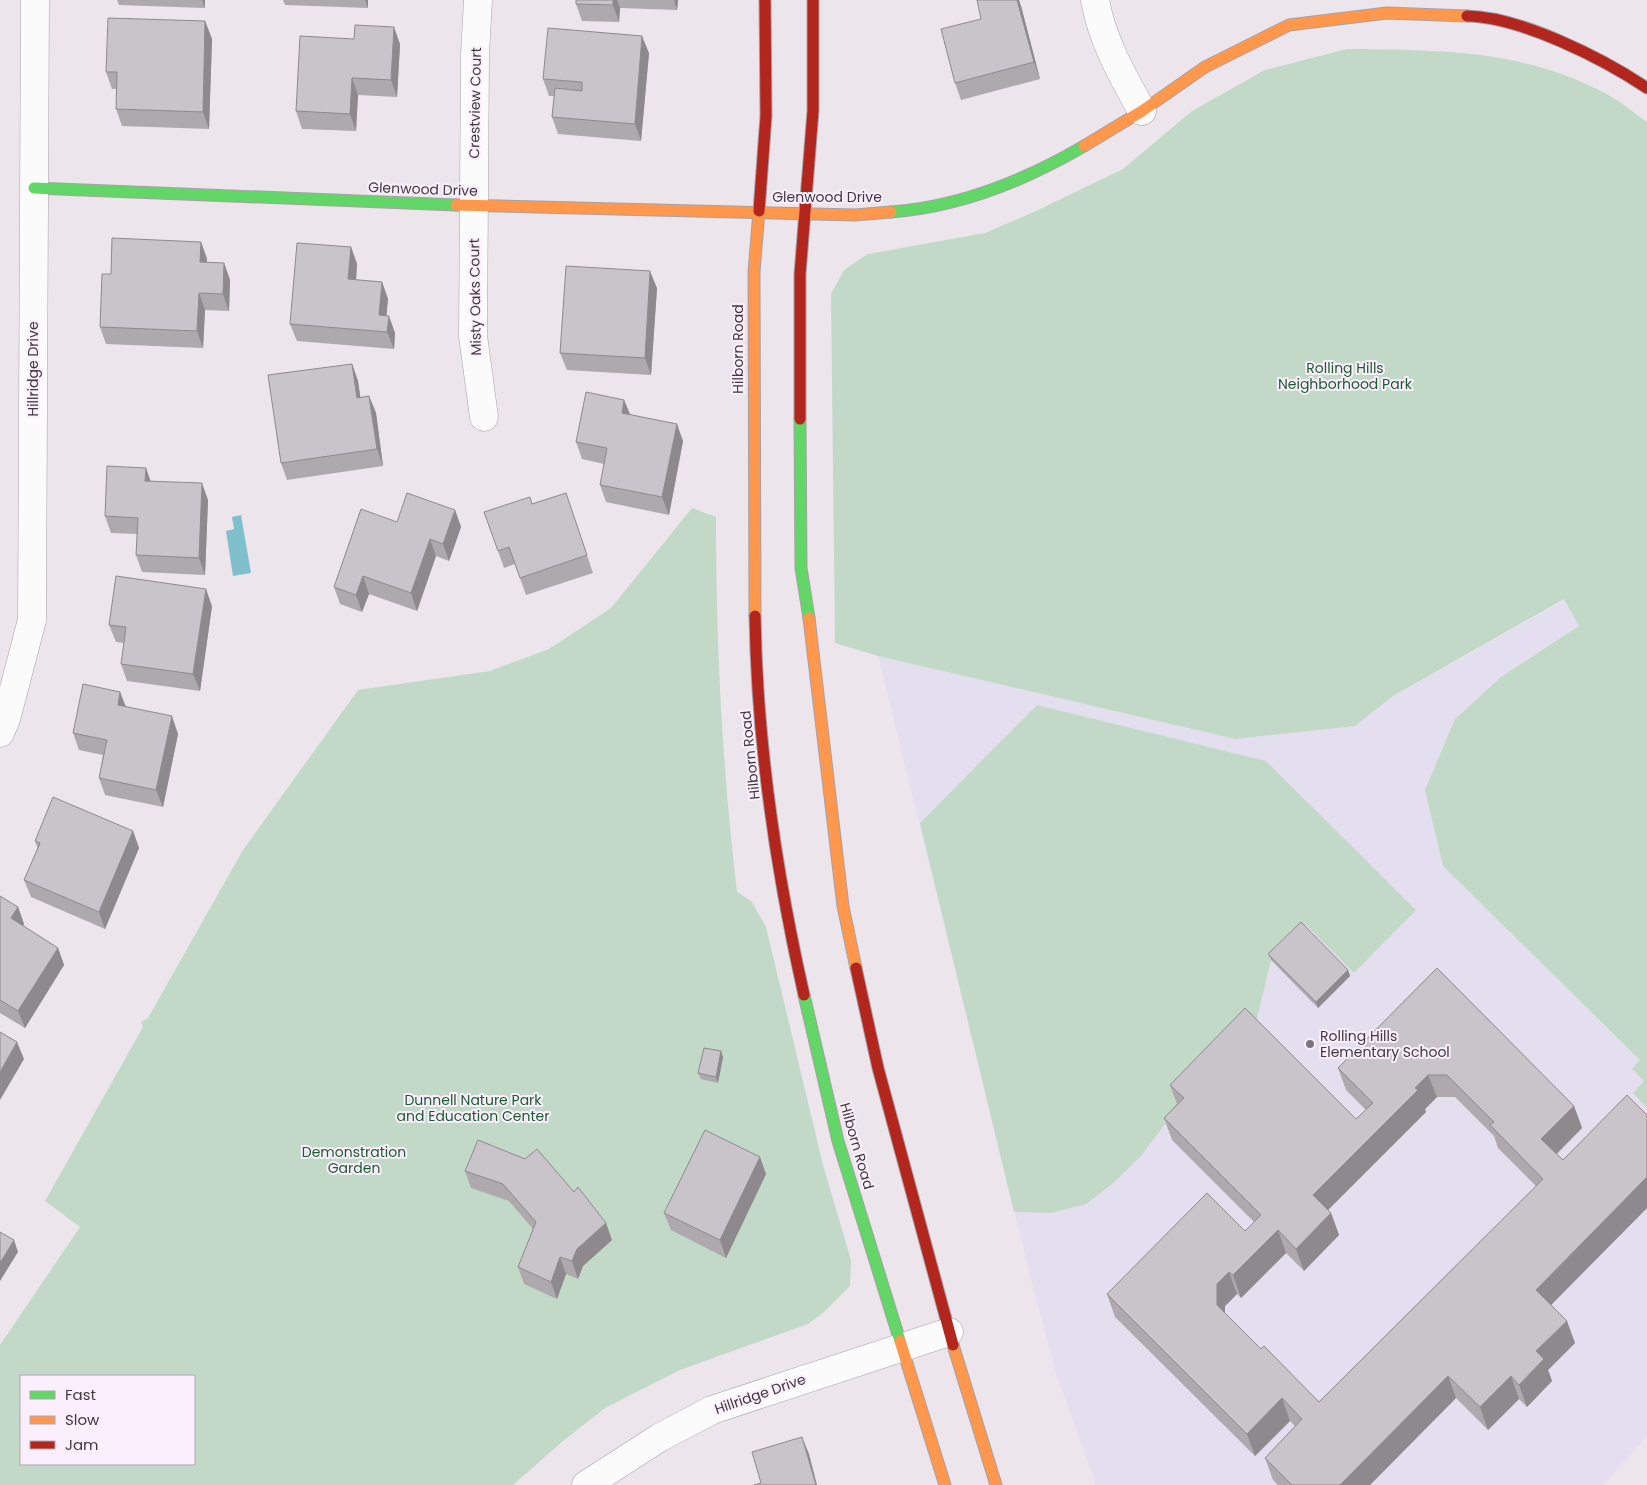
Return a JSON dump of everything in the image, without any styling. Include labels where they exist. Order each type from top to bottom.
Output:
[{"type":"street","name":"Hillridge Drive","points":[[0,733],[6,720],[32,620],[35,0]]},
{"type":"street","name":"Crestview Court","points":[[474,206],[478,0]]},
{"type":"street","name":"Hilborn Road","points":[[765,0],[766,116],[754,272],[755,623],[762,738],[774,840],[800,976],[838,1141],[904,1346],[945,1485]]},
{"type":"street","points":[[813,0],[813,111],[800,274],[801,568],[812,640],[826,777],[843,906],[878,1068],[949,1332],[996,1485]]},
{"type":"street","points":[[1096,0],[1099,21],[1118,69],[1142,111]]},
{"type":"street","name":"Glenwood Drive","points":[[34,188],[474,206],[855,215],[918,210],[1010,184],[1065,157],[1142,111],[1205,67],[1289,25],[1387,13],[1482,8],[1614,66],[1647,88]]},
{"type":"street","name":"Misty Oaks Court","points":[[474,206],[473,336],[484,417]]},
{"type":"street","name":"Hillridge Drive","points":[[596,1482],[659,1438],[712,1410],[949,1332]]},
{"type":"shaded area","name":"Rolling Hills Elementary School","points":[[1647,554],[1647,1436],[1603,1485],[1096,1485],[1056,1373],[1034,1292],[878,656],[1235,739],[1355,726],[1393,696]]},
{"type":"green space","name":"Rolling Hills Neighborhood Park","points":[[1347,49],[1446,52],[1478,55],[1540,67],[1572,78],[1603,92],[1647,122],[1647,1108],[1633,1093],[1644,1081],[1632,1069],[1640,1060],[1443,866],[1425,790],[1455,719],[1501,677],[1579,626],[1564,599],[1393,696],[1355,726],[1235,739],[878,656],[835,643],[831,294],[844,270],[868,254],[985,233],[1036,211],[1123,169],[1192,111],[1265,70]]},
{"type":"green space","name":"Dunnell Nature Park and Education Center","points":[[692,508],[716,517],[717,611],[721,704],[727,798],[737,892],[752,902],[766,927],[823,1165],[851,1260],[850,1286],[823,1313],[808,1324],[680,1370],[605,1408],[563,1441],[513,1485],[0,1485],[0,1345],[80,1227],[45,1201],[143,1027],[141,1022],[148,1018],[243,850],[358,690],[490,671],[549,649],[611,608]]},
{"type":"green space","points":[[1037,705],[1266,761],[1416,910],[1354,973],[1306,925],[1271,960],[1254,1031],[1178,1107],[1140,1157],[1111,1185],[1086,1204],[1051,1213],[1014,1212],[920,823]]},
{"type":"water","points":[[241,515],[251,573],[233,576],[226,531],[234,529],[232,517]]},
{"type":"building","points":[[576,0],[613,0],[613,5],[576,4]]},
{"type":"building","points":[[977,0],[1017,0],[1034,62],[955,83],[941,29],[981,19]]},
{"type":"building","points":[[108,18],[205,21],[203,112],[116,109],[117,72],[106,72]]},
{"type":"building","points":[[355,25],[394,27],[391,80],[352,78],[350,114],[296,111],[300,36],[354,39]]},
{"type":"building","points":[[548,28],[642,36],[635,124],[552,117],[555,88],[582,91],[582,82],[543,79]]},
{"type":"building","points":[[112,238],[201,242],[200,262],[224,263],[223,294],[199,293],[197,331],[100,327],[102,274],[111,274]]},
{"type":"building","points":[[297,243],[351,247],[348,279],[382,282],[379,315],[389,316],[387,332],[290,324]]},
{"type":"building","points":[[566,266],[650,271],[645,358],[560,353]]},
{"type":"building","points":[[352,364],[357,398],[369,396],[377,449],[281,463],[268,375]]},
{"type":"building","points":[[586,392],[624,400],[622,413],[677,424],[662,497],[600,485],[607,448],[576,442]]},
{"type":"building","points":[[107,466],[146,468],[145,481],[202,483],[199,558],[136,555],[138,518],[105,516]]},
{"type":"building","points":[[407,493],[455,510],[443,544],[430,539],[411,593],[363,576],[356,595],[334,587],[361,509],[397,522]]},
{"type":"building","points":[[566,493],[587,555],[520,578],[509,547],[498,551],[484,512],[530,497],[532,504]]},
{"type":"building","points":[[116,576],[206,589],[193,674],[121,664],[126,627],[109,625]]},
{"type":"building","points":[[83,684],[120,692],[118,705],[172,716],[156,790],[99,778],[107,740],[73,733]]},
{"type":"building","points":[[53,797],[133,831],[99,912],[24,880],[40,843],[35,841]]},
{"type":"building","points":[[0,896],[18,907],[11,918],[58,948],[18,1011],[0,1000]]},
{"type":"building","points":[[1301,922],[1348,970],[1316,1002],[1268,954]]},
{"type":"building","points":[[1437,968],[1574,1106],[1541,1139],[1563,1160],[1627,1095],[1647,1115],[1647,1177],[1536,1290],[1567,1321],[1536,1351],[1544,1359],[1519,1385],[1511,1376],[1480,1407],[1448,1376],[1340,1485],[1292,1485],[1265,1458],[1302,1419],[1282,1398],[1247,1434],[1107,1294],[1207,1193],[1245,1231],[1261,1215],[1164,1118],[1184,1098],[1170,1085],[1245,1008],[1356,1119],[1373,1103],[1338,1068]],"holes":[[[1428,1075],[1447,1075],[1494,1122],[1490,1125],[1543,1179],[1319,1402],[1264,1346],[1261,1349],[1217,1305],[1217,1284],[1229,1272],[1233,1275],[1278,1230],[1296,1249],[1331,1213],[1313,1195],[1418,1090],[1415,1088]]]},
{"type":"building","points":[[0,1032],[17,1042],[0,1072]]},
{"type":"building","points":[[704,1048],[721,1051],[716,1077],[698,1073]]},
{"type":"building","points":[[705,1130],[760,1157],[720,1240],[664,1213]]},
{"type":"building","name":"Dunnell Nature Park and Education Center","points":[[478,1140],[525,1159],[537,1149],[574,1192],[578,1187],[606,1223],[577,1249],[572,1261],[560,1257],[551,1282],[518,1267],[536,1222],[503,1184],[465,1171]]},
{"type":"building","points":[[0,1232],[14,1240],[0,1263]]},
{"type":"building","points":[[802,1437],[816,1485],[754,1485],[761,1483],[752,1452]]},
{"type":"traffic: fast","points":[[891,212],[942,204],[991,190],[1039,170],[1084,146]]},
{"type":"traffic: fast","points":[[34,188],[456,205]]},
{"type":"traffic: fast","points":[[800,419],[801,568],[809,618]]},
{"type":"traffic: fast","points":[[804,995],[838,1141],[900,1341]]},
{"type":"traffic: slow","points":[[1084,146],[1142,111],[1205,67],[1289,25],[1387,13],[1467,16]]},
{"type":"traffic: slow","points":[[456,205],[855,215],[891,212]]},
{"type":"traffic: slow","points":[[755,616],[754,272],[759,211]]},
{"type":"traffic: slow","points":[[809,618],[843,906],[856,968]]},
{"type":"traffic: slow","points":[[900,1341],[945,1485]]},
{"type":"traffic: slow","points":[[953,1345],[996,1485]]},
{"type":"traffic: jam","points":[[759,211],[766,116],[765,0]]},
{"type":"traffic: jam","points":[[800,419],[800,274],[813,111],[813,0]]},
{"type":"traffic: jam","points":[[1467,16],[1512,23],[1536,31],[1585,52],[1647,88]]},
{"type":"traffic: jam","points":[[755,616],[760,711],[770,807],[785,901],[804,995]]},
{"type":"traffic: jam","points":[[856,968],[878,1068],[953,1345]]},
{"type":"place","name":"Rolling Hills Elementary School","points":[[1310,1044]]},
{"type":"park label","name":"Demonstration Garden","points":[[354,1160]]}]
